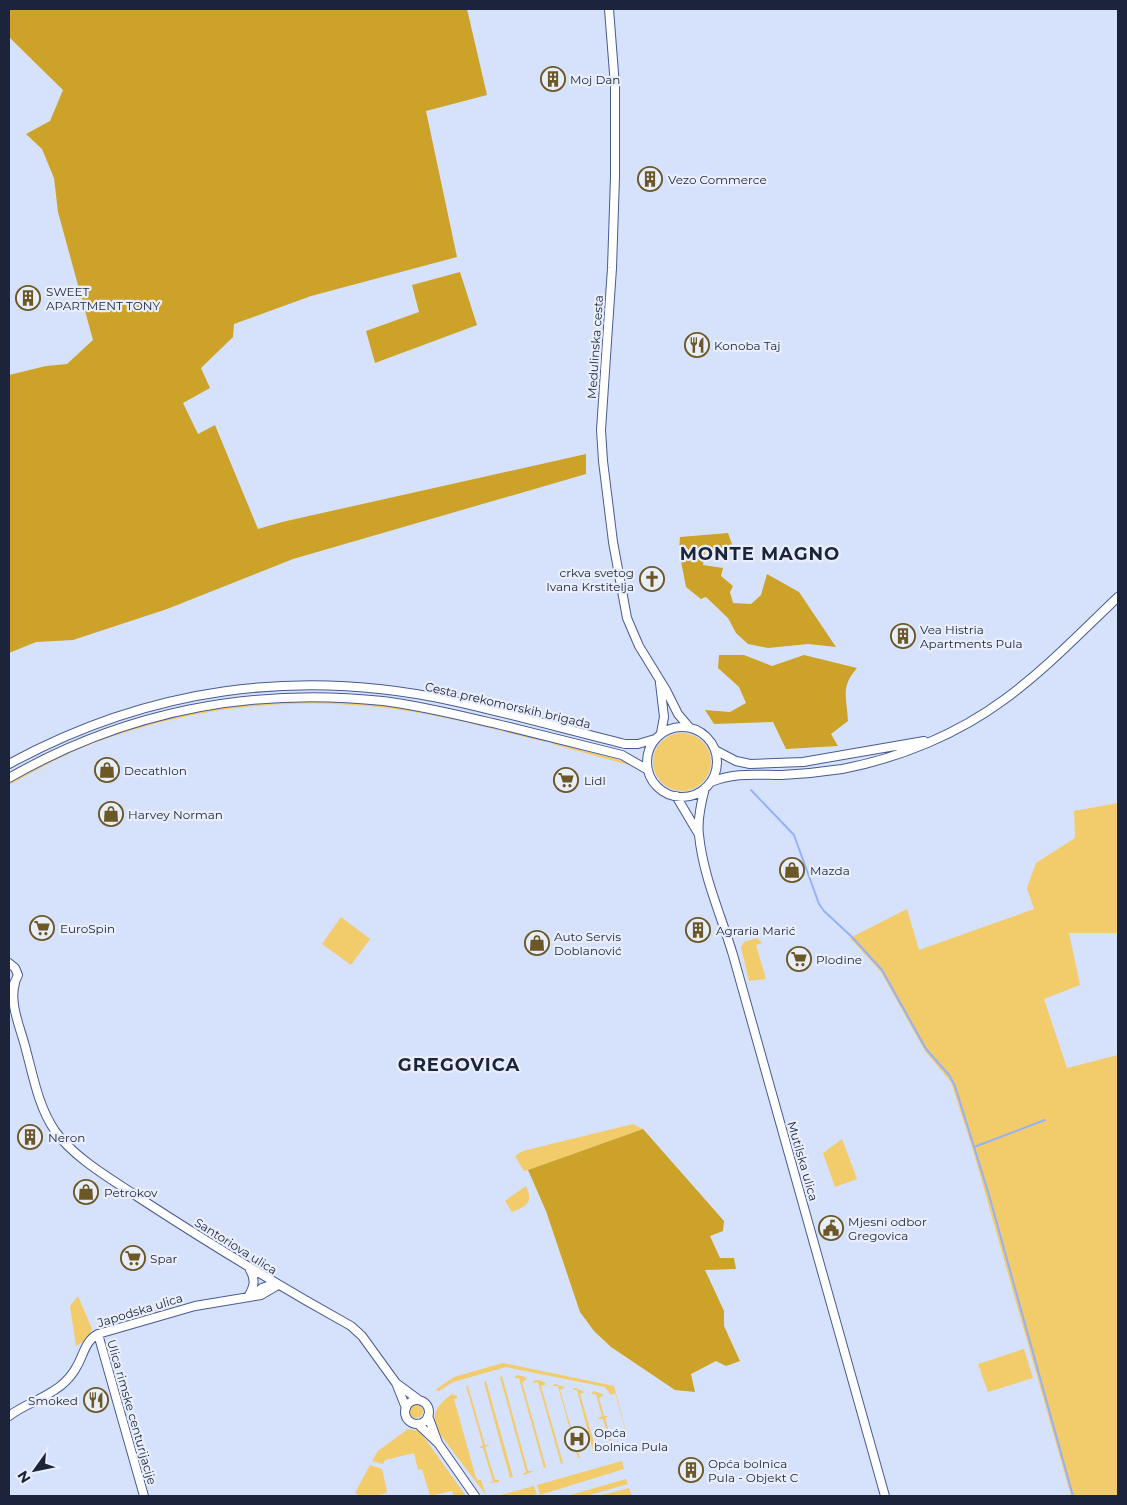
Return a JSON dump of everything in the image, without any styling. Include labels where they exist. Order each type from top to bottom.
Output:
[{"type":"main road","name":"Medulinska cesta","points":[[609,9],[615,86],[615,177],[612,268],[601,430],[607,500],[627,618],[639,646],[658,676],[678,714],[689,727]]},
{"type":"main road","points":[[711,782],[716,766],[715,750],[709,740],[700,732],[689,727],[679,727],[662,733],[655,740],[647,759],[648,770],[658,787],[676,796],[691,795],[705,788],[711,782],[739,774],[798,774],[842,769],[892,756],[936,739],[972,721],[1005,699],[1036,674],[1118,598]]},
{"type":"main road","points":[[658,676],[664,711],[662,733]]},
{"type":"main road","name":"Cesta prekomorskih brigada","points":[[9,764],[78,730],[129,712],[176,699],[229,690],[282,685],[327,685],[385,690],[451,701],[626,744],[638,744],[655,740]]},
{"type":"main road","name":"Cesta prekomorskih brigada","points":[[9,778],[31,765],[82,741],[132,723],[215,704],[283,697],[328,697],[384,702],[446,712],[622,755],[648,770]]},
{"type":"main road","points":[[715,750],[736,761],[750,764],[803,762],[936,739]]},
{"type":"main road","name":"Mutilska ulica","points":[[705,788],[701,806],[699,833],[705,866],[735,962],[885,1496]]},
{"type":"main road","name":"Mutilska ulica","points":[[676,796],[699,833]]},
{"type":"main road","points":[[9,963],[17,971],[18,975],[12,986],[14,1007]]},
{"type":"main road","points":[[9,997],[14,1007]]},
{"type":"main road","name":"Santoriova ulica","points":[[14,1007],[42,1106],[57,1133],[69,1147],[109,1178],[249,1268],[357,1331],[396,1383],[406,1408]]},
{"type":"main road","points":[[249,1268],[254,1277],[250,1296]]},
{"type":"main road","name":"Japodska ulica","points":[[9,1416],[21,1407],[59,1388],[73,1372],[90,1340],[98,1334],[195,1306],[250,1296],[262,1288],[277,1284]]},
{"type":"main road","name":"Ulica rimske centurijacije","points":[[98,1334],[144,1496]]},
{"type":"main road","name":"Santoriova ulica","points":[[396,1383],[419,1400]]},
{"type":"main road","points":[[428,1416],[424,1422],[412,1423],[407,1419],[406,1408],[411,1402],[419,1400],[427,1406],[428,1416],[438,1443]]},
{"type":"main road","points":[[418,1424],[438,1443],[475,1496]]},
{"type":"shaded area","points":[[9,9],[467,9],[487,95],[426,111],[457,257],[311,296],[234,324],[233,337],[201,368],[210,388],[183,403],[198,434],[215,425],[258,529],[586,454],[586,474],[293,559],[167,609],[73,640],[36,642],[9,653],[9,375],[46,366],[67,364],[93,340],[58,212],[54,178],[42,149],[26,134],[50,121],[63,90],[9,37]]},
{"type":"shaded area","points":[[460,272],[477,325],[375,363],[366,331],[419,312],[412,285]]},
{"type":"shaded area","points":[[728,533],[732,544],[724,553],[705,552],[703,565],[723,568],[721,576],[733,586],[730,592],[733,603],[751,604],[761,595],[767,574],[799,592],[836,647],[808,644],[768,648],[748,644],[736,633],[728,618],[706,597],[701,599],[686,587],[679,551],[680,537]]},
{"type":"shaded area","points":[[719,655],[744,655],[772,666],[804,655],[857,668],[846,687],[848,721],[831,734],[838,746],[786,749],[773,722],[714,724],[705,710],[730,712],[746,703],[739,687],[718,668]]},
{"type":"shaded area","points":[[327,701],[385,705],[457,719],[546,741],[446,718],[386,708],[312,703],[238,708],[201,713],[129,731],[72,752],[9,785],[11,781],[74,749],[105,736],[151,722],[198,711],[246,704]]},
{"type":"shaded area","points":[[682,733],[693,735],[706,746],[711,762],[709,773],[698,786],[682,791],[671,789],[658,778],[653,762],[655,751],[666,738]]},
{"type":"shaded area","points":[[551,742],[630,763],[629,765],[552,744]]},
{"type":"shaded area","points":[[1118,803],[1118,933],[1069,933],[1080,985],[1044,999],[1067,1068],[1118,1055],[1118,1496],[1071,1496],[973,1150],[951,1082],[925,1051],[881,972],[850,938],[907,909],[919,950],[1034,909],[1027,888],[1036,863],[1075,838],[1074,811]]},
{"type":"shaded area","points":[[341,917],[370,939],[351,965],[322,944]]},
{"type":"shaded area","points":[[757,938],[762,943],[756,945],[766,979],[749,981],[741,947],[744,942]]},
{"type":"shaded area","points":[[633,1124],[643,1129],[528,1170],[524,1171],[515,1156],[523,1151]]},
{"type":"shaded area","points":[[643,1129],[724,1221],[723,1231],[710,1236],[720,1258],[734,1258],[736,1269],[705,1270],[724,1311],[724,1326],[740,1361],[726,1366],[716,1361],[691,1374],[695,1392],[675,1390],[611,1347],[594,1331],[580,1312],[546,1211],[528,1170]]},
{"type":"shaded area","points":[[842,1139],[857,1179],[835,1187],[823,1153]]},
{"type":"shaded area","points":[[526,1186],[529,1200],[525,1206],[512,1212],[505,1201]]},
{"type":"shaded area","points":[[78,1296],[92,1329],[86,1340],[76,1346],[70,1306]]},
{"type":"shaded area","points":[[1024,1349],[1033,1378],[988,1392],[978,1364]]},
{"type":"shaded area","points":[[503,1363],[614,1386],[633,1458],[615,1393],[611,1395],[605,1387],[506,1367],[453,1382],[439,1391],[435,1390],[454,1377]]},
{"type":"shaded area","points":[[517,1375],[527,1379],[522,1382],[546,1467],[544,1468],[519,1378],[514,1378]]},
{"type":"shaded area","points":[[502,1376],[528,1471],[534,1471],[524,1475],[526,1472],[500,1377]]},
{"type":"shaded area","points":[[486,1381],[513,1477],[510,1478],[484,1382]]},
{"type":"shaded area","points":[[533,1381],[543,1381],[546,1384],[541,1386],[563,1463],[561,1464],[538,1382],[534,1383]]},
{"type":"shaded area","points":[[555,1384],[565,1387],[560,1390],[580,1458],[578,1458],[558,1386],[552,1386]]},
{"type":"shaded area","points":[[466,1386],[468,1386],[485,1445],[490,1445],[485,1447],[495,1480],[499,1480],[499,1482],[489,1483],[493,1481],[483,1448],[479,1448],[483,1445]]},
{"type":"shaded area","points":[[575,1388],[585,1392],[580,1394],[597,1453],[594,1454],[577,1390],[572,1390]]},
{"type":"shaded area","points":[[594,1391],[604,1395],[599,1398],[604,1416],[609,1416],[605,1418],[614,1448],[612,1449],[603,1419],[598,1419],[602,1416],[596,1394],[591,1394]]},
{"type":"shaded area","points":[[452,1394],[457,1396],[454,1399],[476,1478],[481,1480],[486,1495],[436,1429],[435,1413],[443,1401]]},
{"type":"shaded area","points":[[413,1404],[419,1404],[423,1411],[419,1418],[413,1418],[409,1414],[409,1408]]},
{"type":"shaded area","points":[[408,1429],[419,1431],[466,1496],[454,1496],[452,1491],[430,1496],[422,1469],[418,1470],[414,1453],[385,1460],[383,1464],[372,1461],[378,1451]]},
{"type":"shaded area","points":[[622,1461],[624,1469],[540,1495],[537,1485]]},
{"type":"shaded area","points":[[370,1465],[382,1469],[387,1491],[386,1493],[374,1496],[358,1495],[355,1493]]},
{"type":"shaded area","points":[[626,1479],[628,1484],[586,1496],[567,1496]]},
{"type":"shaded area","points":[[534,1486],[537,1494],[497,1496]]},
{"type":"shaded area","points":[[629,1488],[632,1496],[598,1496]]},
{"type":"waterway","points":[[751,790],[794,835],[819,904],[882,970],[926,1049],[949,1075],[955,1086],[989,1195],[1073,1496]]},
{"type":"waterway","points":[[974,1147],[1045,1120]]},
{"type":"place","name":"Moj Dan","points":[[553,79]]},
{"type":"place","name":"Vezo Commerce","points":[[650,179]]},
{"type":"place","name":"SWEET APARTMENT TONY","points":[[28,298]]},
{"type":"place","name":"Konoba Taj","points":[[697,345]]},
{"type":"place","name":"crkva svetog Ivana Krstitelja","points":[[652,579]]},
{"type":"place","name":"Vea Histria Apartments Pula","points":[[903,636]]},
{"type":"place","name":"Decathlon","points":[[107,770]]},
{"type":"place","name":"Lidl","points":[[566,780]]},
{"type":"place","name":"Harvey Norman","points":[[111,814]]},
{"type":"place","name":"Mazda","points":[[792,870]]},
{"type":"place","name":"EuroSpin","points":[[42,928]]},
{"type":"place","name":"Agraria Marić","points":[[698,930]]},
{"type":"place","name":"Auto Servis Doblanović","points":[[537,943]]},
{"type":"place","name":"Plodine","points":[[799,959]]},
{"type":"place","name":"Neron","points":[[30,1137]]},
{"type":"place","name":"Petrokov","points":[[86,1192]]},
{"type":"place","name":"Mjesni odbor Gregovica","points":[[831,1228]]},
{"type":"place","name":"Spar","points":[[133,1258]]},
{"type":"place","name":"Smoked","points":[[96,1400]]},
{"type":"place","name":"Opća bolnica Pula","points":[[577,1439]]},
{"type":"place","name":"Opća bolnica Pula - Objekt C","points":[[691,1470]]},
{"type":"district","name":"MONTE MAGNO","points":[[760,554]]},
{"type":"district","name":"GREGOVICA","points":[[459,1065]]}]
